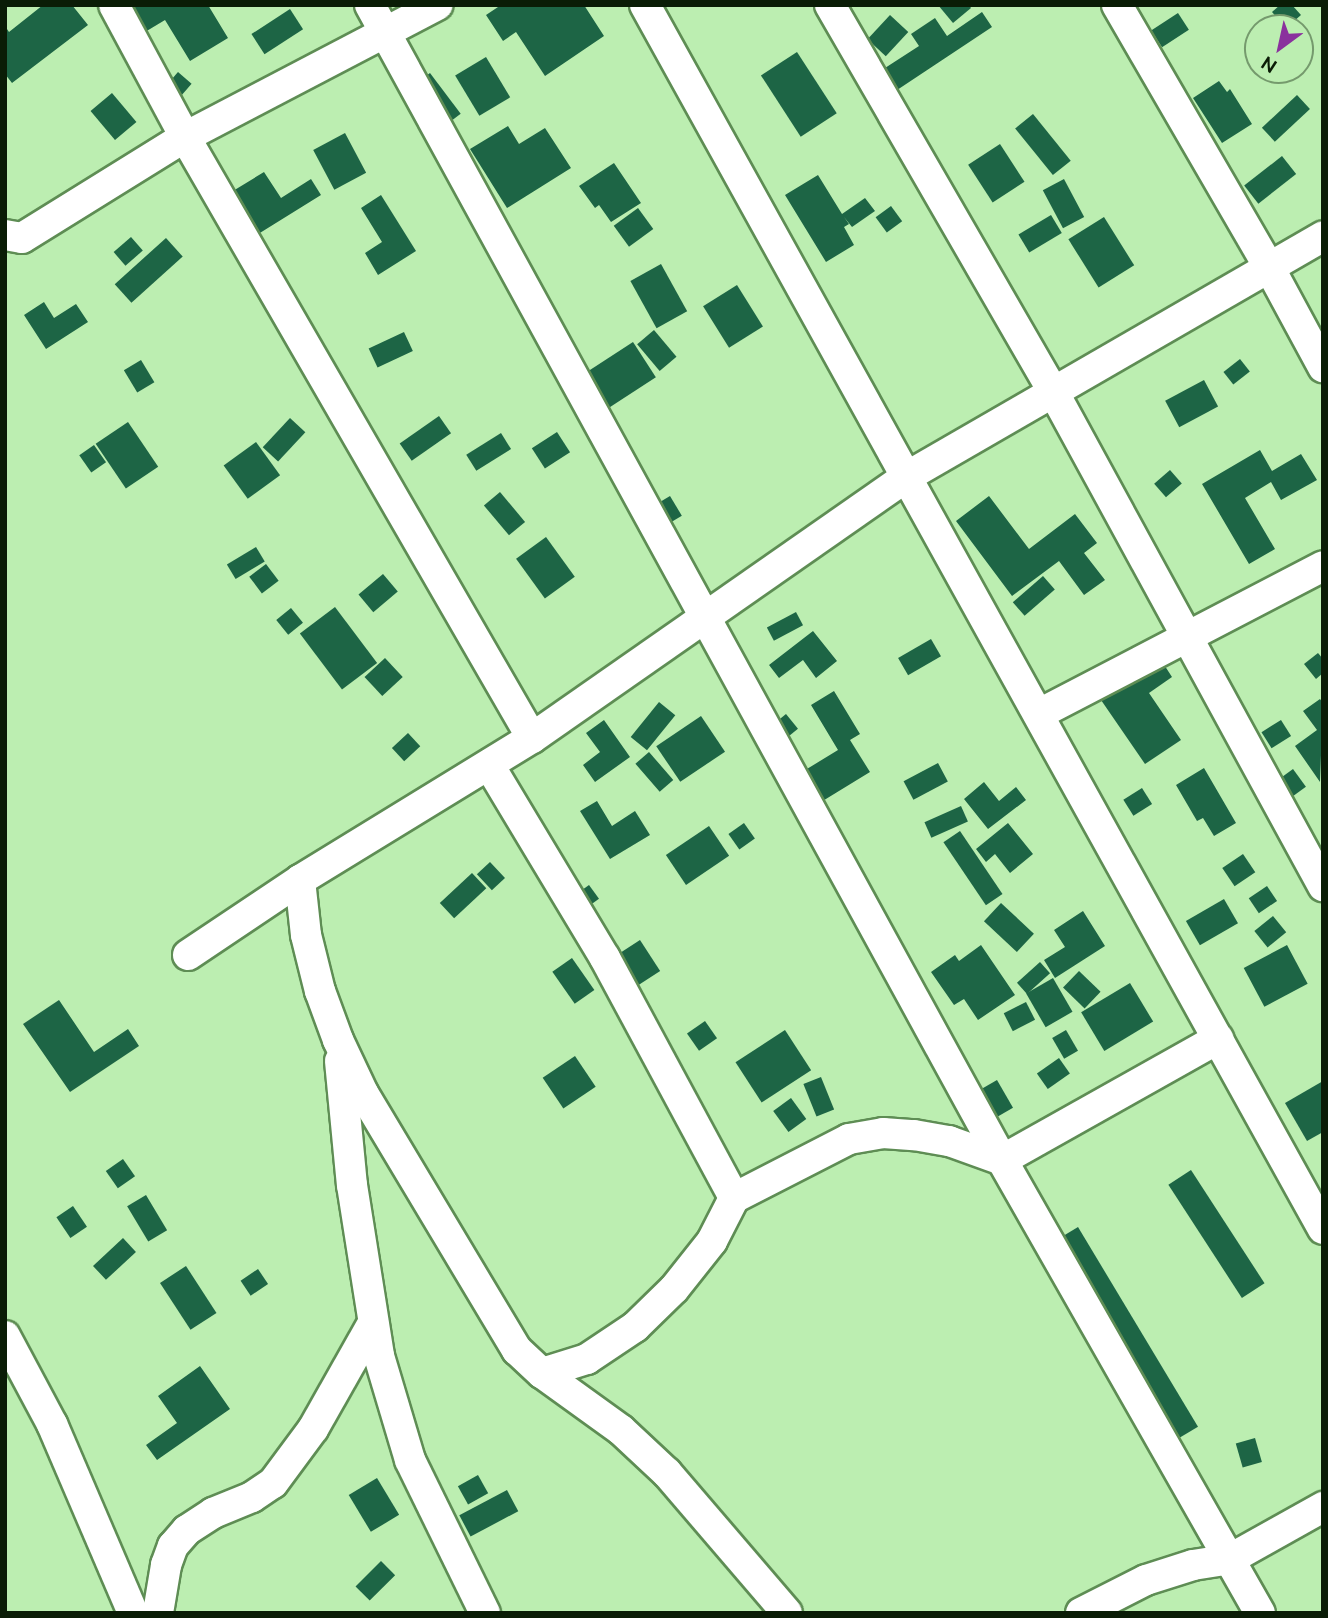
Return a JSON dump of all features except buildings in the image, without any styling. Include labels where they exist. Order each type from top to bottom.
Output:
[{"type":"street","points":[[114,5],[185,137],[532,738]]},
{"type":"street","points":[[370,5],[1002,1160],[1260,1613]]},
{"type":"street","points":[[5,235],[22,238],[185,137],[438,5]]},
{"type":"street","points":[[645,5],[1323,1229]]},
{"type":"street","points":[[830,5],[1054,393],[1189,636],[1323,886]]},
{"type":"street","points":[[1117,5],[1269,267],[1323,368]]},
{"type":"street","points":[[188,955],[300,880],[532,738],[908,476],[1323,236]]},
{"type":"street","points":[[1039,714],[1323,566]]},
{"type":"street","points":[[489,765],[605,958],[734,1199]]},
{"type":"street","points":[[300,880],[306,935],[320,991],[338,1040],[363,1093],[497,1320],[517,1350],[542,1373],[621,1430],[667,1473],[788,1613]]},
{"type":"street","points":[[542,1373],[587,1359],[635,1327],[674,1289],[712,1241],[734,1199],[849,1139],[883,1133],[949,1141],[1002,1160],[1218,1039]]},
{"type":"street","points":[[338,1040],[352,1185],[373,1323],[395,1418],[410,1460],[485,1613]]},
{"type":"street","points":[[158,1613],[166,1565],[173,1546],[187,1530],[213,1513],[251,1497],[274,1483],[313,1429],[373,1323]]},
{"type":"street","points":[[5,1336],[52,1424],[133,1613]]},
{"type":"street","points":[[1081,1613],[1146,1580],[1193,1566],[1230,1559],[1323,1507]]}]
